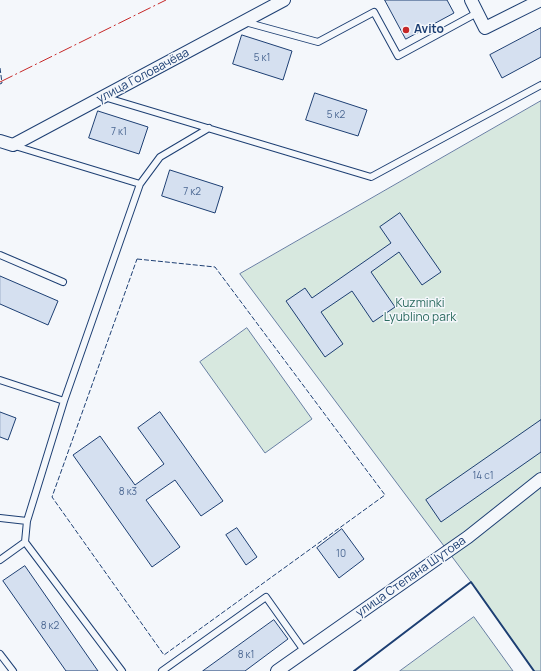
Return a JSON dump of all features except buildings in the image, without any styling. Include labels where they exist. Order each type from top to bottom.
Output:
[{"type":"street","name":"улица Головачёва","points":[[13,145],[284,0]]},
{"type":"street","points":[[471,0],[485,28],[541,0]]},
{"type":"street","points":[[0,142],[13,145]]},
{"type":"street","name":"улица Степана Шутова","points":[[277,671],[468,537],[541,479]]},
{"type":"lane","points":[[243,22],[318,42],[374,12],[398,56],[477,13]]},
{"type":"lane","points":[[103,97],[371,177],[541,85]]},
{"type":"lane","points":[[122,671],[25,542],[27,521],[64,401],[140,184],[160,157],[209,128]]},
{"type":"lane","points":[[13,145],[140,184]]},
{"type":"lane","points":[[0,255],[63,282]]},
{"type":"lane","points":[[0,380],[64,401]]},
{"type":"lane","points":[[0,518],[27,521]]},
{"type":"lane","points":[[0,560],[25,542]]},
{"type":"lane","points":[[162,671],[266,597],[305,652]]},
{"type":"lane","points":[[0,654],[13,671]]},
{"type":"green space","name":"Kuzminki Lyublino park","points":[[541,101],[541,671],[534,671],[471,582],[240,274]]},
{"type":"green space","points":[[247,328],[312,419],[265,453],[200,362]]},
{"type":"green space","points":[[474,617],[513,671],[400,671]]},
{"type":"fence","points":[[0,68],[2,83],[0,84]]},
{"type":"fence","points":[[137,259],[215,267],[385,495],[164,655],[52,497],[137,259]]},
{"type":"wall","points":[[354,671],[471,582],[534,671]]},
{"type":"power","points":[[0,82],[166,0]]},
{"type":"place","name":"Avito","points":[[406,30]]}]
